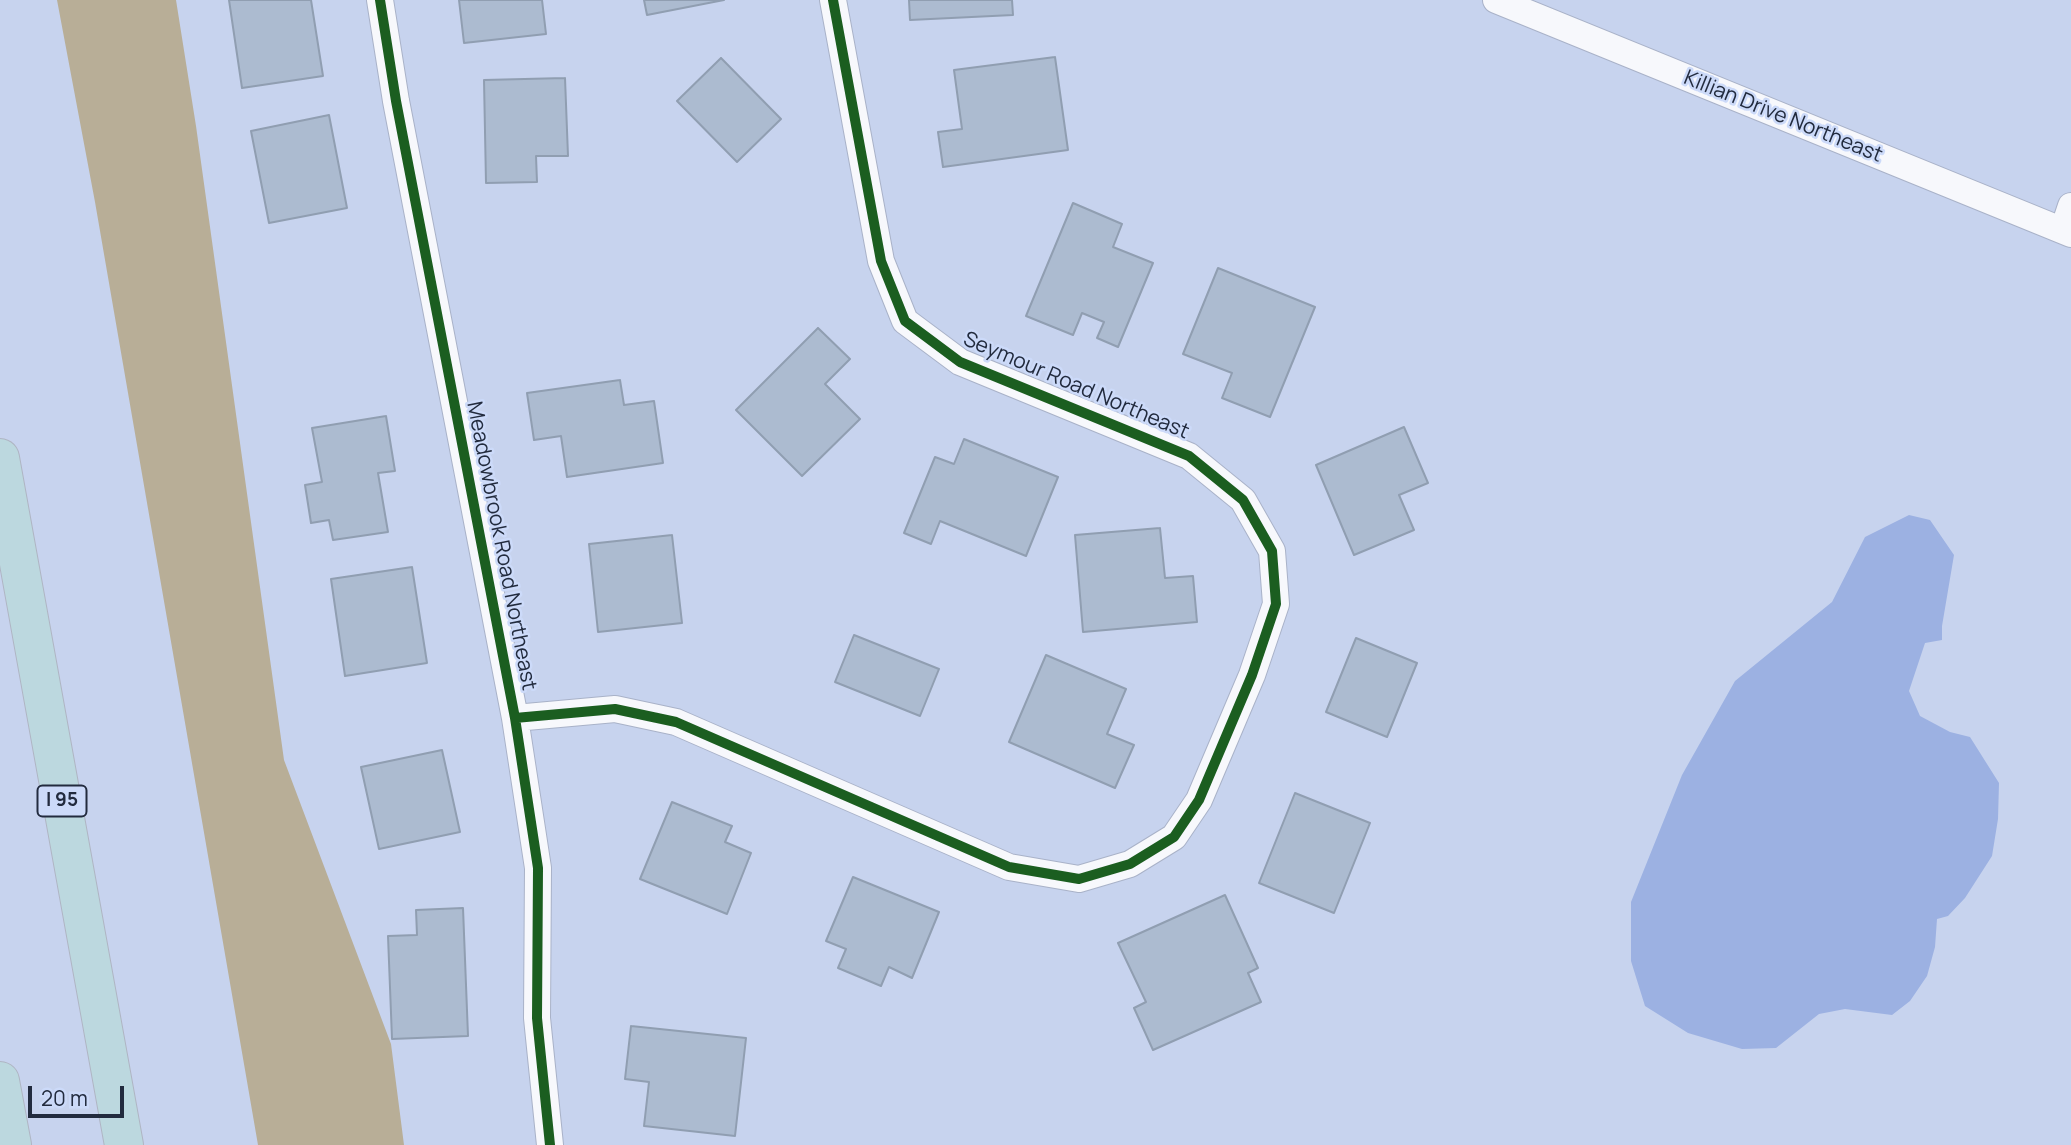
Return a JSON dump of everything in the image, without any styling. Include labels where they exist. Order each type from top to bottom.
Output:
[{"type":"highway","name":"I 95","points":[[0,458],[124,1145]]},
{"type":"highway","points":[[0,1081],[12,1145]]},
{"type":"street","name":"Meadowbrook Road Northeast","points":[[380,0],[396,101],[515,718],[538,868],[537,1018],[550,1145]]},
{"type":"street","name":"Seymour Road Northeast","points":[[515,718],[615,709],[676,722],[1010,867],[1079,878],[1129,864],[1174,837],[1199,800],[1252,675],[1276,604],[1272,551],[1243,500],[1189,456],[960,362],[905,321],[881,261],[833,0]]},
{"type":"street","name":"Killian Drive Northeast","points":[[1496,0],[2068,223]]},
{"type":"shaded area","points":[[57,0],[176,0],[284,760],[391,1044],[404,1145],[258,1145],[95,202]]},
{"type":"water","points":[[1909,515],[1930,520],[1954,555],[1942,640],[1925,643],[1909,691],[1920,716],[1950,732],[1970,737],[1999,783],[1998,819],[1992,856],[1965,898],[1948,916],[1937,919],[1935,947],[1927,976],[1910,1001],[1892,1015],[1845,1009],[1819,1014],[1776,1048],[1742,1049],[1688,1033],[1645,1006],[1631,961],[1631,902],[1682,775],[1735,681],[1832,602],[1865,537]]},
{"type":"building","points":[[229,0],[311,0],[323,76],[242,88]]},
{"type":"building","points":[[459,0],[542,0],[546,34],[464,43]]},
{"type":"building","points":[[644,0],[724,0],[647,15]]},
{"type":"building","points":[[909,0],[1012,0],[1013,15],[910,20]]},
{"type":"building","points":[[1055,57],[1068,150],[943,167],[938,132],[962,129],[954,70]]},
{"type":"building","points":[[721,58],[781,119],[737,162],[677,101]]},
{"type":"building","points":[[565,78],[568,156],[536,156],[537,182],[486,183],[484,80]]},
{"type":"building","points":[[329,115],[347,208],[269,223],[251,131]]},
{"type":"building","points":[[1073,203],[1122,224],[1113,247],[1153,263],[1118,347],[1097,338],[1104,322],[1082,313],[1073,335],[1026,316]]},
{"type":"building","points":[[1218,268],[1315,307],[1270,417],[1222,398],[1232,373],[1183,354]]},
{"type":"building","points":[[818,328],[850,359],[825,384],[860,419],[802,476],[736,410]]},
{"type":"building","points":[[620,380],[624,405],[654,401],[663,463],[567,477],[561,436],[534,440],[527,393]]},
{"type":"building","points":[[386,416],[395,471],[378,473],[388,532],[333,540],[329,520],[311,523],[305,485],[322,482],[312,428]]},
{"type":"building","points":[[1404,427],[1428,483],[1399,495],[1414,530],[1354,555],[1316,465]]},
{"type":"building","points":[[964,439],[1058,477],[1026,556],[940,521],[931,544],[904,533],[935,457],[954,464]]},
{"type":"building","points":[[1160,528],[1165,578],[1193,576],[1197,622],[1083,632],[1075,535]]},
{"type":"building","points":[[672,535],[682,623],[598,632],[589,544]]},
{"type":"building","points":[[412,567],[427,663],[345,676],[331,579]]},
{"type":"building","points":[[854,635],[939,669],[920,716],[835,682]]},
{"type":"building","points":[[1356,638],[1417,663],[1387,737],[1326,712]]},
{"type":"building","points":[[1046,655],[1126,689],[1107,734],[1134,745],[1115,788],[1009,742]]},
{"type":"building","points":[[442,750],[460,832],[379,849],[361,767]]},
{"type":"building","points":[[1295,793],[1370,823],[1334,913],[1259,883]]},
{"type":"building","points":[[672,802],[732,826],[725,842],[751,853],[727,914],[640,879]]},
{"type":"building","points":[[853,877],[939,912],[912,978],[889,967],[881,986],[838,968],[846,949],[826,941]]},
{"type":"building","points":[[1225,895],[1258,968],[1248,973],[1261,1002],[1153,1050],[1134,1008],[1146,1002],[1118,943]]},
{"type":"building","points":[[463,908],[468,1036],[392,1039],[388,936],[417,935],[416,910]]},
{"type":"building","points":[[631,1026],[746,1038],[735,1136],[644,1126],[649,1082],[625,1079]]},
{"type":"cycle path","points":[[380,0],[396,101],[515,718],[538,868],[537,1018],[550,1145]]},
{"type":"cycle path","points":[[515,718],[615,709],[676,722],[1009,867],[1079,879],[1130,864],[1174,837],[1199,800],[1252,675],[1276,604],[1272,551],[1243,500],[1189,456],[960,362],[905,321],[881,261],[833,0]]}]
